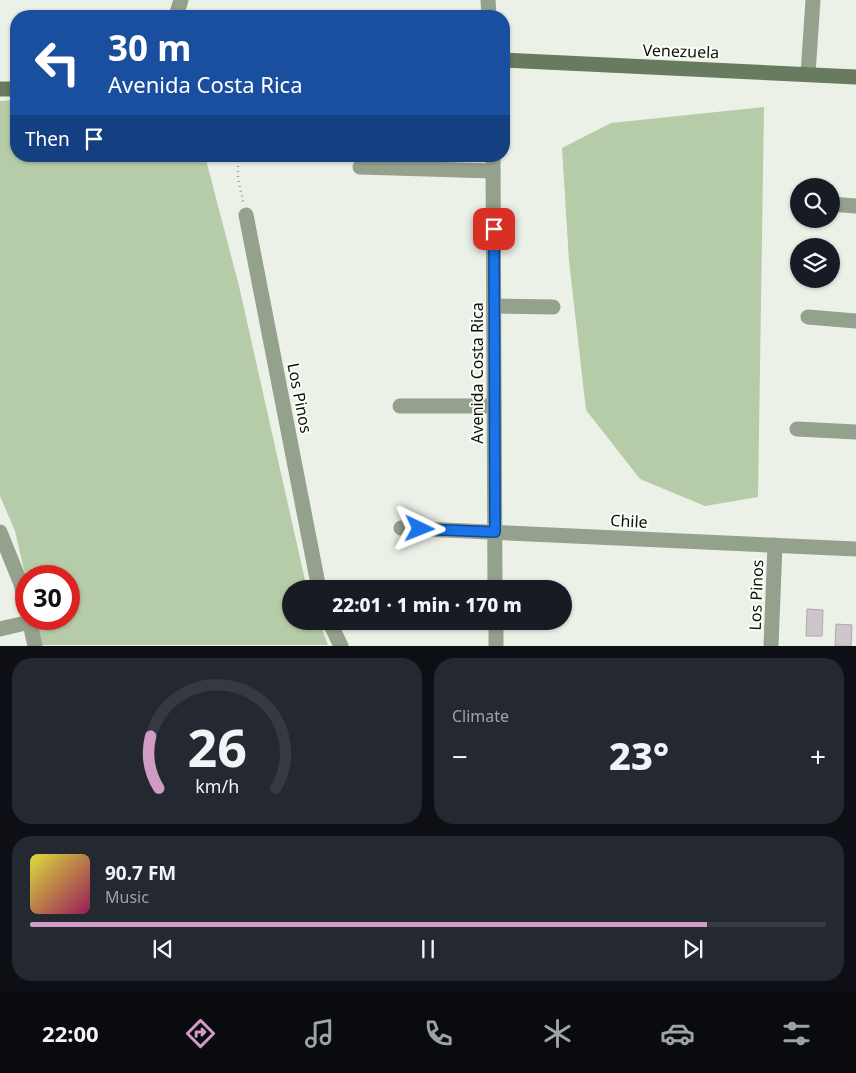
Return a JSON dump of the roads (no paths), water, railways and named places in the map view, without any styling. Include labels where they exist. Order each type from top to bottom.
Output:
[{"type":"street","points":[[808,74],[813,0]]},
{"type":"street","name":"Venezuela","points":[[510,60],[856,77]]},
{"type":"street","points":[[360,167],[493,164]]},
{"type":"street","name":"Avenida Costa Rica","points":[[493,164],[496,580]]},
{"type":"street","points":[[840,205],[856,206]]},
{"type":"street","name":"Los Pinos","points":[[246,216],[317,580]]},
{"type":"street","points":[[494,306],[553,307]]},
{"type":"street","points":[[808,317],[856,321]]},
{"type":"street","points":[[400,406],[494,406]]},
{"type":"street","points":[[797,429],[856,432]]},
{"type":"street","name":"Chile","points":[[401,528],[856,549]]},
{"type":"street","points":[[0,532],[15,567]]},
{"type":"street","name":"Los Pinos","points":[[771,646],[774,545]]},
{"type":"street","points":[[0,629],[15,624]]},
{"type":"street","points":[[31,630],[35,646]]},
{"type":"street","points":[[333,630],[341,646]]},
{"type":"street","points":[[496,630],[496,646]]}]
